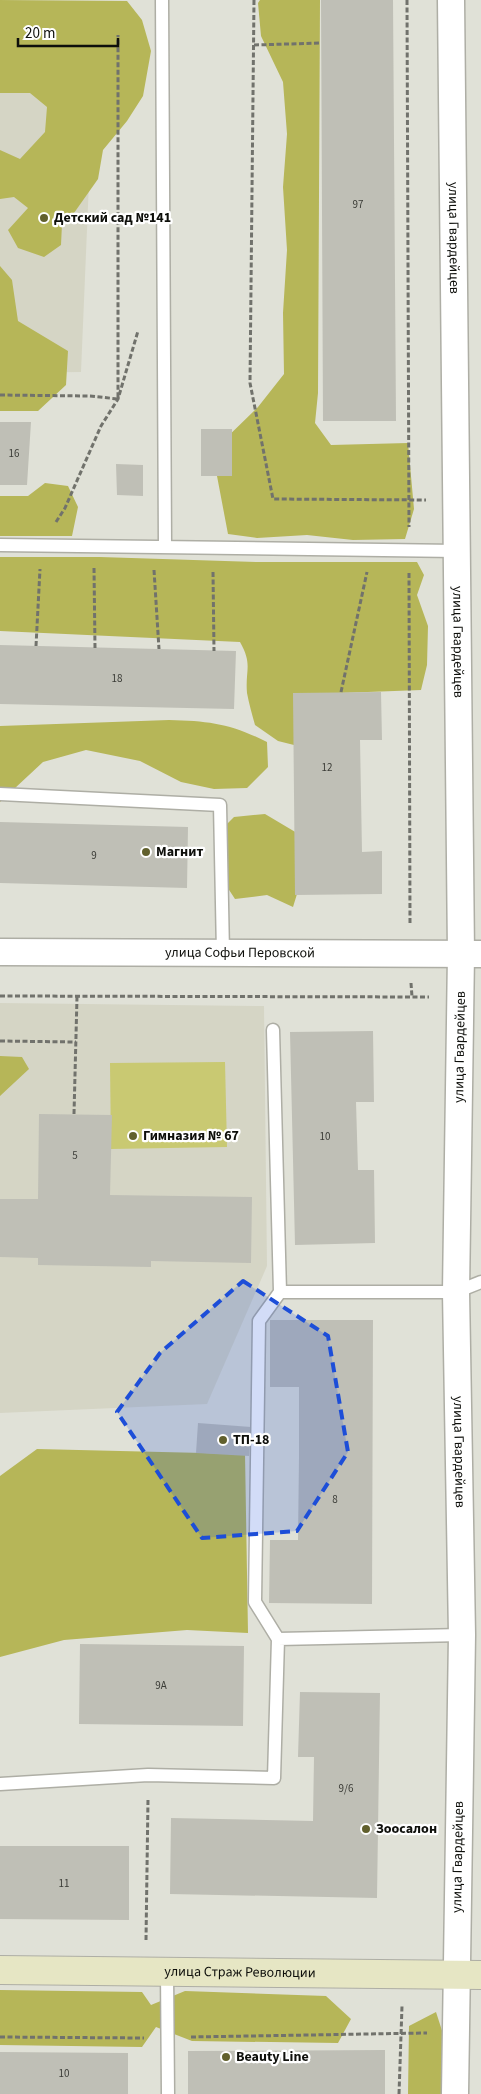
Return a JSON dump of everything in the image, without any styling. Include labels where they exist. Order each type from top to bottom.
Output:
[{"type":"street","name":"улица Гвардейцев","points":[[451,0],[457,551],[471,954],[460,997],[456,1292],[469,1975],[456,2032],[455,2094]]},
{"type":"street","name":"улица Софьи Перовской","points":[[0,952],[471,954]]},
{"type":"street","name":"улица Страж Революции","points":[[0,1970],[469,1975]]},
{"type":"lane","points":[[162,0],[165,546]]},
{"type":"lane","points":[[0,545],[457,551]]},
{"type":"lane","points":[[0,794],[220,805],[223,953]]},
{"type":"lane","points":[[0,1784],[148,1775],[274,1778],[278,1639],[255,1602],[258,1321],[280,1292],[273,1030]]},
{"type":"lane","points":[[280,1292],[456,1292],[481,1282]]},
{"type":"lane","points":[[278,1639],[462,1635]]},
{"type":"lane","points":[[167,1972],[168,2094]]},
{"type":"path","points":[[254,0],[250,383],[274,499],[456,500]]},
{"type":"path","points":[[407,0],[410,954],[412,997]]},
{"type":"path","points":[[118,35],[118,399]]},
{"type":"path","points":[[254,45],[321,43]]},
{"type":"path","points":[[36,646],[42,545],[64,508],[101,426],[118,399],[139,329]]},
{"type":"path","points":[[0,395],[90,396],[118,399]]},
{"type":"path","points":[[94,546],[95,648]]},
{"type":"path","points":[[152,546],[159,649]]},
{"type":"path","points":[[213,547],[214,651]]},
{"type":"path","points":[[341,692],[371,550]]},
{"type":"path","points":[[0,996],[460,997]]},
{"type":"path","points":[[74,1114],[77,997]]},
{"type":"path","points":[[0,1041],[76,1042]]},
{"type":"path","points":[[146,1942],[148,1775]]},
{"type":"path","points":[[399,2094],[403,1975]]},
{"type":"path","points":[[0,2037],[168,2038],[456,2032]]},
{"type":"highlighted area","points":[[243,1281],[328,1336],[348,1452],[297,1531],[202,1538],[117,1412],[160,1353]]},
{"type":"shaded area","points":[[0,0],[127,1],[142,20],[151,51],[143,96],[127,121],[103,150],[98,179],[74,213],[62,224],[61,245],[44,257],[18,248],[8,230],[28,208],[14,197],[0,199],[0,150],[20,159],[45,132],[47,107],[30,93],[0,93]]},
{"type":"shaded area","points":[[260,0],[320,0],[318,393],[315,423],[331,445],[408,443],[414,509],[405,539],[353,540],[307,535],[257,538],[228,534],[217,476],[218,446],[258,407],[284,374],[283,313],[287,250],[283,187],[287,134],[283,82],[261,36],[258,3]]},
{"type":"shaded area","name":"Детский сад №141","points":[[0,63],[94,63],[81,372],[0,373]]},
{"type":"shaded area","points":[[0,266],[12,280],[18,321],[68,351],[66,385],[38,411],[0,411]]},
{"type":"shaded area","points":[[45,483],[68,486],[78,507],[72,536],[0,536],[0,496],[28,496]]},
{"type":"shaded area","points":[[0,557],[100,557],[257,562],[417,562],[424,575],[417,595],[428,626],[427,665],[421,690],[314,694],[298,746],[278,741],[255,725],[247,693],[248,668],[246,656],[240,642],[0,631]]},
{"type":"shaded area","points":[[169,720],[197,721],[231,727],[267,742],[268,767],[247,788],[214,789],[181,782],[140,761],[86,750],[43,762],[0,802],[0,726]]},
{"type":"shaded area","points":[[265,814],[302,836],[305,868],[293,907],[267,895],[235,899],[216,870],[217,834],[234,817]]},
{"type":"shaded area","name":"Гимназия № 67","points":[[0,1003],[264,1006],[267,1266],[207,1404],[0,1413]]},
{"type":"shaded area","points":[[0,1056],[22,1057],[29,1069],[0,1096]]},
{"type":"shaded area","points":[[225,1062],[227,1147],[111,1149],[110,1063]]},
{"type":"shaded area","points":[[37,1449],[245,1454],[248,1633],[187,1630],[64,1640],[0,1657],[0,1476]]},
{"type":"shaded area","points":[[0,1990],[142,1992],[151,2005],[185,1991],[326,1996],[351,2019],[338,2043],[192,2041],[156,2027],[142,2047],[0,2045]]},
{"type":"shaded area","points":[[436,2012],[446,2043],[447,2094],[408,2094],[409,2026]]},
{"type":"building","points":[[321,0],[393,0],[396,421],[323,421]]},
{"type":"building","points":[[0,422],[31,422],[27,485],[0,485]]},
{"type":"building","points":[[201,429],[232,429],[232,476],[201,476]]},
{"type":"building","points":[[116,464],[143,465],[143,496],[117,495]]},
{"type":"building","points":[[0,645],[236,651],[234,709],[0,704]]},
{"type":"building","points":[[381,692],[382,740],[360,740],[362,852],[382,851],[382,894],[295,895],[293,693]]},
{"type":"building","points":[[0,822],[188,827],[187,888],[0,883]]},
{"type":"building","points":[[373,1031],[374,1102],[356,1102],[358,1170],[374,1170],[375,1243],[295,1245],[290,1032]]},
{"type":"building","points":[[39,1114],[112,1115],[110,1195],[252,1197],[251,1263],[151,1261],[151,1267],[38,1265],[38,1258],[0,1257],[0,1199],[38,1199]]},
{"type":"building","points":[[270,1320],[373,1320],[372,1604],[269,1603],[270,1540],[298,1540],[299,1458],[299,1387],[270,1387]]},
{"type":"building","name":"ТП-18","points":[[198,1423],[251,1427],[249,1456],[196,1453]]},
{"type":"building","points":[[80,1644],[244,1646],[243,1726],[79,1724]]},
{"type":"building","points":[[300,1692],[380,1693],[377,1898],[170,1894],[171,1818],[313,1821],[314,1757],[298,1757]]},
{"type":"building","points":[[0,1846],[129,1846],[129,1920],[0,1919]]},
{"type":"building","points":[[385,2050],[385,2094],[188,2094],[188,2051]]},
{"type":"building","points":[[0,2052],[128,2053],[128,2094],[0,2094]]},
{"type":"place","name":"Детский сад №141","points":[[44,218]]},
{"type":"place","name":"Магнит","points":[[146,852]]},
{"type":"place","name":"Гимназия № 67","points":[[133,1136]]},
{"type":"place","name":"ТП-18","points":[[223,1440]]},
{"type":"place","name":"Зоосалон","points":[[366,1829]]},
{"type":"place","name":"Beauty Line","points":[[226,2057]]}]
